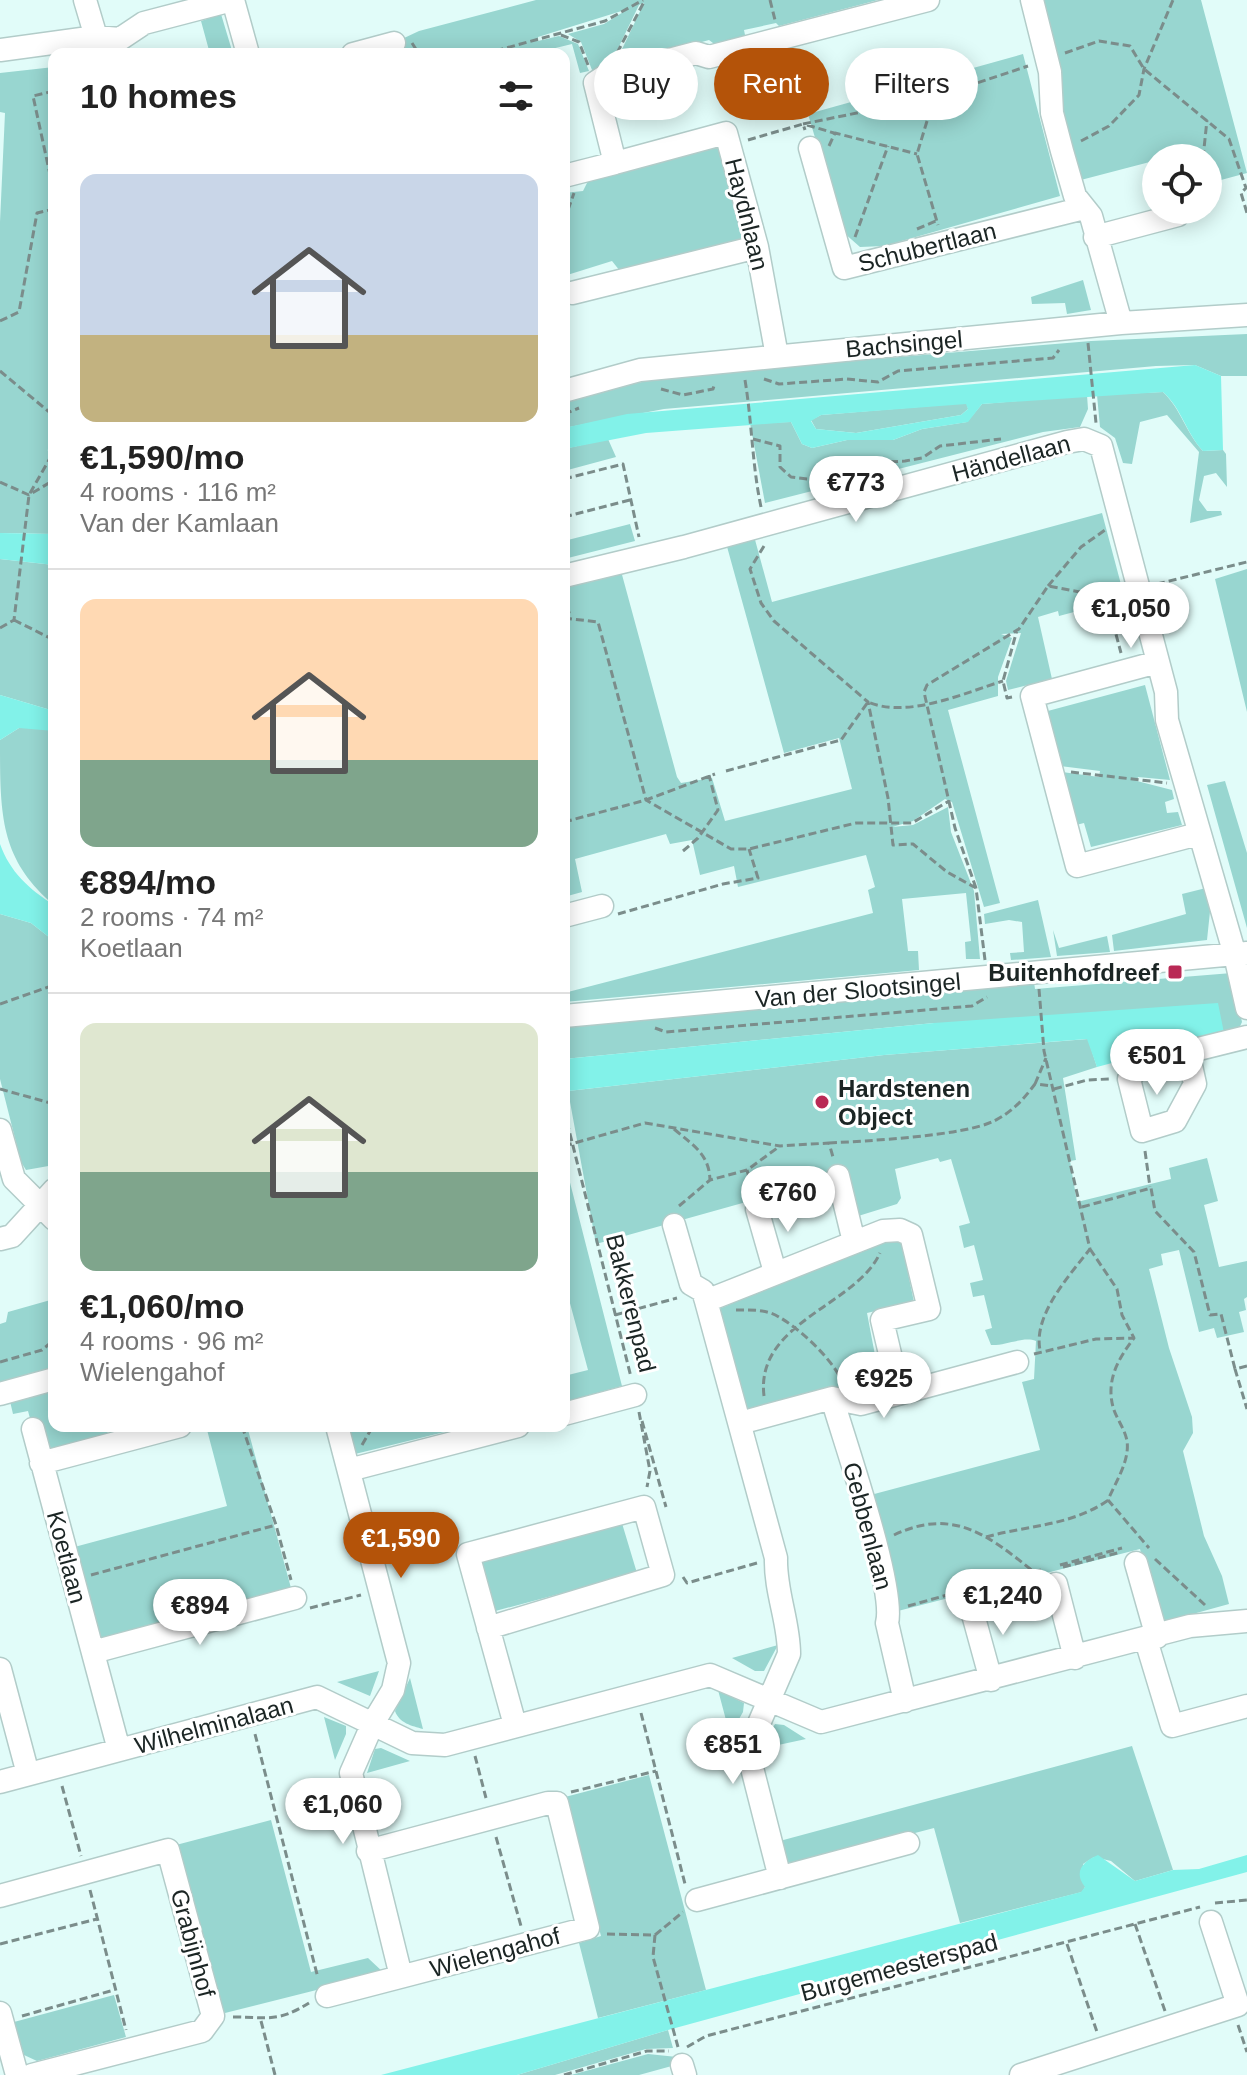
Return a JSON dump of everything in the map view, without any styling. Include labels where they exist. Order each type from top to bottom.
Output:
[{"type":"street","points":[[85,0],[96,37]]},
{"type":"street","points":[[0,50],[96,37],[124,46],[144,23],[233,0],[246,48]]},
{"type":"street","points":[[698,54],[709,57],[928,0]]},
{"type":"street","points":[[1032,0],[1050,72],[1052,113],[1062,151],[1075,196],[1091,216],[1121,323]]},
{"type":"street","points":[[375,48],[394,43]]},
{"type":"street","points":[[573,174],[615,163],[607,120]]},
{"type":"street","name":"Haydnlaan","points":[[615,163],[726,133],[757,247],[777,356]]},
{"type":"street","name":"Schubertlaan","points":[[810,148],[844,268],[1084,208]]},
{"type":"street","points":[[1095,237],[1144,224]]},
{"type":"street","points":[[572,293],[757,247]]},
{"type":"street","name":"Bachsingel","points":[[570,389],[640,370],[1121,323],[1247,315]]},
{"type":"street","name":"Händellaan","points":[[570,574],[1084,439],[1104,450],[1166,692],[1167,720],[1183,782],[1198,834],[1241,954],[1247,1008]]},
{"type":"street","points":[[1158,662],[1032,696],[1077,866],[1198,834]]},
{"type":"street","points":[[570,915],[605,911]]},
{"type":"street","name":"Van der Slootsingel","points":[[570,1016],[992,984],[1241,954]]},
{"type":"street","points":[[1188,1052],[1195,1084],[1175,1121],[1142,1131],[1129,1079],[1142,1063],[1247,1037]]},
{"type":"street","points":[[0,1130],[14,1179],[48,1204]]},
{"type":"street","points":[[838,1176],[854,1242]]},
{"type":"street","points":[[0,1239],[12,1236],[48,1207]]},
{"type":"street","points":[[757,1209],[775,1272]]},
{"type":"street","points":[[674,1225],[691,1284],[706,1301],[776,1558],[775,1587],[789,1654],[751,1742],[749,1756],[780,1878]]},
{"type":"street","points":[[706,1301],[883,1231],[900,1230],[911,1235],[929,1309],[882,1320],[899,1392]]},
{"type":"street","points":[[740,1423],[840,1400],[861,1404],[1017,1362]]},
{"type":"street","points":[[0,1394],[48,1381]]},
{"type":"street","points":[[570,1412],[636,1396]]},
{"type":"street","name":"Gebbenlaan","points":[[840,1400],[890,1610],[887,1623],[905,1701]]},
{"type":"street","name":"Koetlaan","points":[[33,1429],[119,1750]]},
{"type":"street","name":"Wielengahof","points":[[339,1432],[399,1663],[393,1690],[373,1723],[351,1773],[401,1976]]},
{"type":"street","points":[[349,1470],[492,1432]]},
{"type":"street","points":[[41,1463],[118,1434]]},
{"type":"street","points":[[488,1628],[677,1574],[644,1507],[468,1554],[488,1628],[515,1725]]},
{"type":"street","points":[[1137,1550],[1151,1638],[1172,1726],[1247,1706]]},
{"type":"street","points":[[1056,1584],[1075,1658]]},
{"type":"street","points":[[967,1596],[991,1680]]},
{"type":"street","points":[[93,1652],[295,1598]]},
{"type":"street","name":"Wilhelminalaan","points":[[0,1782],[317,1697],[412,1743],[445,1745],[710,1675],[821,1722],[1190,1626],[1247,1621]]},
{"type":"street","points":[[0,1669],[28,1774]]},
{"type":"street","points":[[368,1851],[557,1803]]},
{"type":"street","name":"Wielengahof","points":[[325,1996],[588,1928],[557,1803]]},
{"type":"street","points":[[697,1900],[908,1843]]},
{"type":"street","name":"Grabijnhof","points":[[0,1896],[168,1850],[213,2016],[202,2031],[32,2075]]},
{"type":"street","points":[[1021,2075],[1235,2006],[1211,1922]]},
{"type":"street","points":[[1,2017],[17,2075]]},
{"type":"path","points":[[506,48],[605,21],[644,0]]},
{"type":"path","points":[[618,48],[644,0]]},
{"type":"path","points":[[1062,151],[1109,126],[1139,95],[1144,69],[1173,0]]},
{"type":"path","points":[[557,34],[579,42],[594,69]]},
{"type":"path","points":[[48,92],[33,96],[48,165]]},
{"type":"path","points":[[928,120],[917,154],[939,229],[938,245]]},
{"type":"path","points":[[1204,144],[1207,120]]},
{"type":"path","points":[[729,145],[803,124],[917,154]]},
{"type":"path","points":[[803,124],[810,148]]},
{"type":"path","points":[[817,171],[835,133]]},
{"type":"path","points":[[844,268],[888,146]]},
{"type":"path","points":[[1247,187],[1241,193],[1247,213]]},
{"type":"path","points":[[0,321],[19,312],[37,213],[48,210]]},
{"type":"path","points":[[751,359],[762,378],[779,384],[847,379],[878,382],[898,371],[1053,358],[1072,329]]},
{"type":"path","points":[[1090,355],[1095,406]]},
{"type":"path","points":[[656,387],[683,395],[713,389],[724,362]]},
{"type":"path","points":[[0,371],[48,411]]},
{"type":"path","points":[[747,391],[753,430],[752,463],[764,525],[764,545],[750,569],[761,603],[774,621],[868,702],[881,707],[926,704],[1003,681]]},
{"type":"path","points":[[570,411],[587,402]]},
{"type":"path","points":[[1084,425],[1096,423]]},
{"type":"path","points":[[753,439],[780,446],[780,467],[791,477],[815,481],[840,474],[851,464],[905,461],[922,458],[940,446],[1002,439]]},
{"type":"path","points":[[14,620],[29,495],[48,462]]},
{"type":"path","points":[[570,477],[623,464],[644,556]]},
{"type":"path","points":[[0,482],[29,495]]},
{"type":"path","points":[[29,495],[48,484]]},
{"type":"path","points":[[570,515],[630,500]]},
{"type":"path","points":[[1032,696],[1007,698],[1003,681],[1017,630],[1081,547],[1109,528],[1122,524]]},
{"type":"path","points":[[1107,600],[1247,562]]},
{"type":"path","points":[[1048,586],[1101,594],[1107,600],[1125,671]]},
{"type":"path","points":[[570,616],[598,622],[646,800],[731,849],[749,849],[856,823],[912,823],[949,801]]},
{"type":"path","points":[[0,628],[14,620]]},
{"type":"path","points":[[14,620],[48,637]]},
{"type":"path","points":[[654,1028],[666,1032],[972,1006],[992,984],[976,888],[949,801],[924,692],[927,685],[1017,630]]},
{"type":"path","points":[[726,771],[841,740],[868,702]]},
{"type":"path","points":[[868,702],[893,845],[913,844],[947,872],[976,888]]},
{"type":"path","points":[[1052,772],[1183,782]]},
{"type":"path","points":[[570,820],[646,800],[715,774]]},
{"type":"path","points":[[683,851],[718,810],[709,775]]},
{"type":"path","points":[[605,911],[758,878],[749,849]]},
{"type":"path","points":[[0,1004],[48,987]]},
{"type":"path","points":[[1025,989],[1039,988]]},
{"type":"path","points":[[1041,1008],[1044,1051],[1090,1249],[1117,1289],[1122,1315],[1134,1338]]},
{"type":"path","points":[[570,1145],[645,1123],[780,1146],[980,1126],[1021,1104],[1035,1084],[1046,1058]]},
{"type":"path","points":[[1035,1084],[1053,1088],[1087,1080],[1129,1079]]},
{"type":"path","points":[[0,1089],[48,1102]]},
{"type":"path","points":[[674,1129],[701,1152],[712,1169],[710,1180]]},
{"type":"path","points":[[1142,1131],[1155,1211],[1194,1252],[1210,1315],[1221,1314],[1247,1409]]},
{"type":"path","name":"Bakkerenpad","points":[[570,1133],[636,1396],[650,1471],[644,1507]]},
{"type":"path","points":[[829,1143],[838,1176]]},
{"type":"path","points":[[674,1225],[678,1206],[710,1180],[747,1170],[780,1146]]},
{"type":"path","points":[[747,1170],[757,1209]]},
{"type":"path","points":[[1082,1207],[1151,1188]]},
{"type":"path","points":[[769,1415],[763,1392],[771,1356],[794,1329],[876,1262],[884,1244],[883,1231]]},
{"type":"path","points":[[1040,1350],[1037,1335],[1062,1285],[1090,1249]]},
{"type":"path","points":[[615,1315],[706,1301],[779,1317],[835,1366],[840,1400]]},
{"type":"path","points":[[1017,1362],[1040,1350],[1096,1339],[1134,1338]]},
{"type":"path","points":[[986,1537],[1022,1527],[1071,1520],[1108,1500],[1126,1457],[1127,1442],[1113,1406],[1111,1384],[1119,1358],[1134,1338]]},
{"type":"path","points":[[0,1362],[42,1350],[48,1345]]},
{"type":"path","points":[[1235,1369],[1247,1366]]},
{"type":"path","points":[[636,1396],[667,1512]]},
{"type":"path","points":[[244,1432],[276,1525],[298,1611],[380,1590]]},
{"type":"path","points":[[1108,1500],[1143,1538]]},
{"type":"path","points":[[876,1548],[917,1524],[952,1523],[986,1537],[1034,1572],[1137,1550]]},
{"type":"path","points":[[73,1579],[276,1525]]},
{"type":"path","points":[[1137,1550],[1143,1538]]},
{"type":"path","points":[[1137,1550],[1143,1538]]},
{"type":"path","points":[[373,1563],[452,1543],[468,1554]]},
{"type":"path","points":[[890,1610],[967,1596],[1034,1572],[1137,1550],[1152,1556],[1220,1623]]},
{"type":"path","points":[[677,1574],[687,1583],[776,1558]]},
{"type":"path","points":[[636,1694],[688,1896],[697,1900],[655,1935],[653,1957],[676,2042]]},
{"type":"path","points":[[213,2016],[249,2017],[261,2021],[293,2013],[325,1996],[250,1715]]},
{"type":"path","points":[[474,1752],[526,1945]]},
{"type":"path","points":[[57,1767],[131,2049]]},
{"type":"path","points":[[557,1803],[562,1794],[656,1771]]},
{"type":"path","name":"Burgemeesterspad","points":[[564,2075],[647,2051],[679,2051],[706,2036],[1228,1900],[1247,1900]]},
{"type":"path","points":[[0,1944],[97,1919]]},
{"type":"path","points":[[1135,1924],[1171,2029]]},
{"type":"path","name":"Wielengahof","points":[[588,1928],[610,1935],[655,1935]]},
{"type":"path","points":[[1067,1943],[1103,2050]]},
{"type":"path","points":[[1,2017],[116,1990]]},
{"type":"path","points":[[1235,2006],[1247,2052]]},
{"type":"path","points":[[261,2021],[275,2075]]},
{"type":"shaded area","points":[[536,0],[878,0],[779,26],[776,23],[744,30],[746,40],[717,46],[709,40],[680,48],[623,48],[644,3],[639,5],[618,48],[594,48],[592,70],[581,42],[568,34],[604,24],[628,9],[538,37],[538,41],[559,36],[578,44],[589,71],[580,73],[572,44],[556,48],[381,48],[419,31]]},
{"type":"shaded area","points":[[1041,0],[1201,0],[1247,173],[1222,180],[1222,144],[1142,144],[1142,164],[1077,181],[1053,79]]},
{"type":"shaded area","points":[[221,14],[231,48],[208,48],[201,21]]},
{"type":"shaded area","points":[[1023,54],[1060,196],[884,246],[860,247],[843,232],[810,120],[829,120],[829,108],[845,104],[845,120],[978,120],[978,67]]},
{"type":"shaded area","points":[[48,68],[48,534],[0,533],[0,222],[5,113],[0,112],[0,73]]},
{"type":"shaded area","points":[[722,139],[750,237],[620,271],[612,261],[570,274],[570,192],[583,191],[592,173]]},
{"type":"shaded area","points":[[1083,280],[1091,310],[1067,314],[1065,303],[1032,304],[1031,297]]},
{"type":"shaded area","points":[[1247,334],[1247,376],[1221,376],[1195,365],[1156,366],[664,409],[570,427],[570,398],[651,380],[1091,341]]},
{"type":"shaded area","points":[[1195,365],[1221,376],[1223,450],[1203,451],[1163,392],[982,404],[968,422],[922,429],[893,440],[847,440],[812,448],[802,444],[791,422],[646,433],[570,448],[570,427],[627,414]],"holes":[[[966,404],[968,409],[961,415],[856,433],[816,429],[811,421],[821,415]]]},
{"type":"shaded area","points":[[1163,392],[1203,451],[1223,450],[1226,454],[1227,487],[1216,473],[1204,476],[1199,500],[1207,511],[1221,511],[1222,515],[1190,523],[1199,452],[1167,415],[1140,422],[1132,464],[1123,463],[1115,438],[1100,427],[1097,395]]},
{"type":"shaded area","points":[[1087,395],[1088,409],[1080,427],[1043,432],[765,503],[750,423],[791,422],[802,444],[812,448],[847,440],[893,440],[922,429],[967,422],[982,404]]},
{"type":"shaded area","points":[[967,403],[968,409],[961,415],[856,433],[816,429],[811,420],[821,415]]},
{"type":"shaded area","points":[[608,439],[616,457],[570,469],[570,448]]},
{"type":"shaded area","points":[[1102,513],[1123,592],[1102,597],[1104,604],[1059,616],[1058,611],[1038,617],[1052,679],[1008,690],[1006,681],[1021,633],[1001,634],[1012,638],[998,677],[998,696],[948,710],[1000,903],[984,907],[952,802],[945,799],[913,821],[892,827],[913,825],[948,807],[951,832],[974,891],[980,959],[966,959],[965,942],[971,941],[966,893],[902,899],[908,951],[918,951],[919,970],[570,1001],[570,991],[873,913],[868,890],[875,887],[866,855],[738,887],[734,866],[700,875],[692,840],[670,844],[666,834],[575,859],[582,892],[570,895],[570,584],[621,571],[677,777],[681,783],[712,778],[725,821],[852,789],[839,738],[784,753],[726,543],[754,536],[772,602]]},
{"type":"shaded area","points":[[630,524],[635,541],[570,557],[570,539]]},
{"type":"shaded area","points":[[0,533],[48,534],[48,564],[0,559]]},
{"type":"shaded area","points":[[0,559],[48,564],[48,709],[0,695]]},
{"type":"shaded area","points":[[1247,569],[1247,712],[1215,579]]},
{"type":"shaded area","points":[[1145,685],[1170,780],[1138,777],[1137,781],[1172,790],[1174,799],[1165,802],[1167,813],[1178,812],[1182,825],[1091,847],[1084,823],[1076,825],[1062,772],[1099,777],[1100,771],[1060,766],[1044,712]]},
{"type":"shaded area","points":[[0,695],[48,709],[48,730],[19,728],[0,740]]},
{"type":"shaded area","points":[[19,728],[48,730],[48,899],[36,888],[13,853],[3,813],[0,740]]},
{"type":"shaded area","points":[[1225,781],[1247,853],[1247,928],[1207,785]]},
{"type":"shaded area","points":[[0,844],[21,879],[48,901],[48,936],[31,923],[0,914]]},
{"type":"shaded area","points":[[1206,888],[1211,902],[1207,940],[1114,951],[1112,935],[1186,914],[1182,894]]},
{"type":"shaded area","points":[[1038,900],[1051,957],[1011,960],[1010,953],[1024,952],[1022,922],[1009,920],[985,924],[984,914]]},
{"type":"shaded area","points":[[0,914],[31,923],[48,936],[48,1166],[26,1170],[21,1162],[0,1079]]},
{"type":"shaded area","points":[[1053,930],[1059,948],[1107,936],[1110,952],[1057,956]]},
{"type":"shaded area","points":[[1232,973],[1242,1022],[1236,1035],[934,1023],[570,1058],[570,1024],[1034,982],[1035,989]]},
{"type":"shaded area","points":[[1218,1003],[1224,1033],[1097,1067],[1087,1039],[884,1055],[570,1091],[570,1058],[934,1023]]},
{"type":"shaded area","points":[[1088,1039],[1097,1067],[1063,1078],[1076,1160],[1070,1161],[1077,1202],[1171,1179],[1169,1168],[1207,1158],[1218,1201],[1204,1205],[1219,1267],[1247,1261],[1246,1310],[1239,1312],[1244,1332],[1217,1338],[1214,1328],[1199,1332],[1179,1250],[1161,1254],[1163,1265],[1149,1269],[1169,1348],[1192,1417],[1193,1433],[1183,1451],[1204,1536],[1222,1576],[1229,1604],[1160,1623],[1140,1549],[894,1612],[863,1497],[1040,1450],[1022,1382],[1034,1379],[1036,1341],[991,1345],[985,1330],[992,1328],[984,1295],[973,1297],[970,1283],[983,1280],[974,1245],[964,1248],[959,1226],[970,1223],[951,1159],[940,1162],[938,1158],[895,1169],[901,1198],[897,1204],[855,1217],[842,1175],[596,1244],[570,1091],[884,1055]]},
{"type":"shaded area","points":[[570,1182],[622,1386],[570,1400],[570,1374],[588,1370],[570,1303]]},
{"type":"shaded area","points":[[890,1237],[901,1239],[914,1302],[867,1313],[882,1392],[854,1399],[849,1388],[743,1415],[714,1311]]},
{"type":"shaded area","points":[[48,1301],[48,1371],[0,1383],[0,1324],[6,1322],[8,1312]]},
{"type":"shaded area","points":[[48,1387],[48,1432],[108,1434],[39,1452],[28,1411],[13,1414],[9,1397]]},
{"type":"shaded area","points":[[208,1432],[249,1432],[291,1588],[93,1641],[67,1549],[227,1506]]},
{"type":"shaded area","points":[[349,1432],[445,1432],[355,1454]]},
{"type":"shaded area","points":[[621,1520],[637,1573],[488,1613],[475,1564],[600,1530]]},
{"type":"shaded area","points":[[778,1645],[764,1671],[755,1671],[732,1658]]},
{"type":"shaded area","points":[[379,1671],[370,1696],[337,1682]]},
{"type":"shaded area","points":[[410,1678],[423,1729],[403,1721],[395,1711]]},
{"type":"shaded area","points":[[718,1690],[744,1703],[743,1712],[730,1735]]},
{"type":"shaded area","points":[[324,1717],[346,1726],[346,1734],[335,1760]]},
{"type":"shaded area","points":[[775,1724],[784,1725],[806,1739],[760,1749]]},
{"type":"shaded area","points":[[1132,1746],[1173,1870],[1135,1881],[1111,1861],[1094,1857],[1083,1864],[1085,1887],[1082,1892],[960,1923],[934,1828],[797,1864],[784,1861],[776,1842]]},
{"type":"shaded area","points":[[381,1748],[410,1761],[367,1773],[375,1749]]},
{"type":"shaded area","points":[[649,1775],[706,1990],[598,2018],[579,1943],[601,1936],[565,1797]]},
{"type":"shaded area","points":[[271,1820],[311,1972],[368,1958],[384,1973],[221,2014],[176,1845]]},
{"type":"shaded area","points":[[1098,1855],[1135,1881],[1173,1870],[1199,1869],[1247,1855],[1247,1872],[668,2030],[517,2075],[381,2075],[1081,1892],[1085,1887],[1081,1882],[1081,1868]]},
{"type":"shaded area","points":[[114,1995],[126,2037],[37,2061],[24,2055],[14,2022]]},
{"type":"shaded area","points":[[668,2030],[673,2048],[646,2049],[555,2075],[517,2075]]},
{"type":"shaded area","points":[[648,2054],[677,2057],[679,2064],[639,2075],[571,2075]]},
{"type":"place","name":"Buitenhofdreef","points":[[1175,972]]},
{"type":"place","name":"Hardstenen Object","points":[[822,1102]]}]
